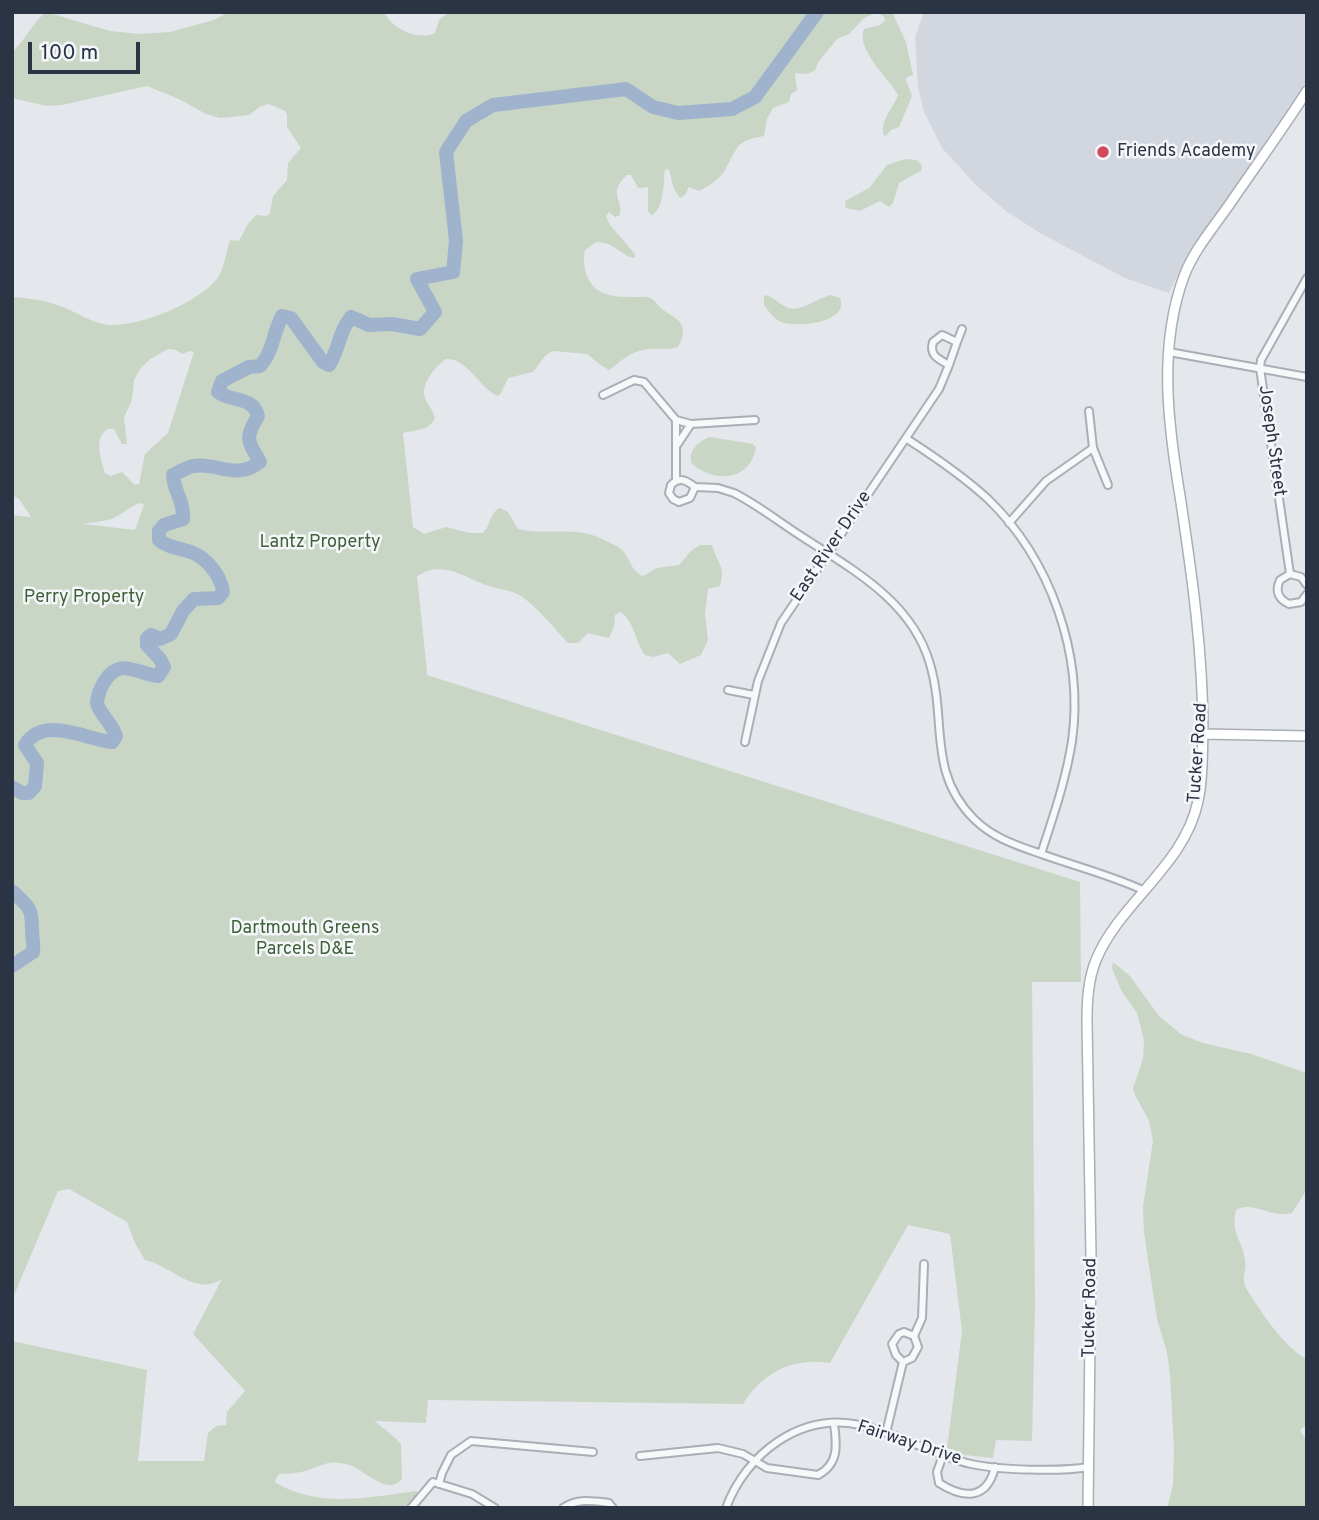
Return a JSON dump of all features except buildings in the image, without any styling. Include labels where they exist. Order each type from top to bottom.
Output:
[{"type":"main road","name":"Tucker Road","points":[[1088,1508],[1091,1256],[1087,992],[1100,951],[1174,853],[1194,818],[1200,787],[1202,675],[1170,429],[1169,352],[1175,309],[1192,260],[1307,91]]},
{"type":"main road","points":[[1203,734],[1307,736]]},
{"type":"street","name":"Joseph Street","points":[[1307,278],[1261,360],[1260,368],[1290,574],[1280,580],[1277,586],[1279,597],[1289,604],[1295,604],[1301,602],[1307,594]]},
{"type":"street","name":"East River Drive","points":[[745,742],[754,695],[764,662],[781,624],[939,389],[962,329]]},
{"type":"street","points":[[949,365],[934,356],[932,344],[936,337],[942,335],[957,342]]},
{"type":"street","points":[[1169,352],[1307,377]]},
{"type":"street","points":[[603,395],[634,380],[644,382],[676,420],[691,424],[755,420]]},
{"type":"street","points":[[1089,411],[1093,448],[1108,485]]},
{"type":"street","points":[[676,420],[676,481]]},
{"type":"street","points":[[677,445],[691,424]]},
{"type":"street","points":[[907,439],[989,500],[1036,561],[1053,597],[1064,633],[1073,686],[1074,711],[1069,755],[1041,854]]},
{"type":"street","points":[[1009,523],[1046,481],[1093,448]]},
{"type":"street","points":[[695,487],[688,499],[677,502],[669,492],[676,481],[684,480],[695,487],[718,488],[734,493],[829,553],[894,603],[918,633],[934,678],[943,768],[950,786],[975,821],[1008,843],[1145,891]]},
{"type":"street","points":[[1290,574],[1301,577],[1307,584]]},
{"type":"street","points":[[728,690],[754,695]]},
{"type":"street","points":[[914,1336],[922,1318],[924,1265]]},
{"type":"street","points":[[886,1433],[903,1362],[916,1354],[918,1341],[904,1332],[894,1339],[892,1349],[903,1362]]},
{"type":"street","points":[[640,1456],[718,1448],[734,1451],[767,1468],[813,1475],[821,1473],[835,1457],[834,1424]]},
{"type":"street","name":"Fairway Drive","points":[[726,1508],[737,1484],[755,1460],[790,1434],[804,1428],[834,1424],[859,1425],[970,1464],[995,1467],[1088,1467]]},
{"type":"street","points":[[411,1508],[436,1483],[451,1455],[471,1441],[593,1452]]},
{"type":"street","points":[[943,1455],[937,1472],[939,1483],[951,1490],[975,1493],[985,1490],[991,1482],[995,1467]]},
{"type":"street","points":[[436,1483],[472,1494],[495,1508]]},
{"type":"street","points":[[563,1508],[574,1502],[585,1501],[609,1503],[614,1508]]},
{"type":"shaded area","name":"Friends Academy","points":[[924,12],[1307,12],[1307,86],[1183,263],[1169,293],[1125,278],[1040,233],[1006,211],[977,186],[942,148],[924,112],[918,87],[915,37]]},
{"type":"green space","points":[[46,12],[110,31],[140,34],[170,32],[214,20],[229,12],[384,12],[393,24],[406,32],[428,35],[435,33],[439,20],[449,12],[877,12],[864,18],[849,34],[837,39],[815,70],[807,74],[795,73],[797,90],[791,94],[789,102],[773,108],[767,119],[764,136],[742,143],[723,174],[710,185],[699,191],[689,187],[680,198],[674,189],[669,170],[665,169],[661,200],[652,216],[648,211],[648,187],[638,188],[631,175],[621,181],[617,191],[620,215],[615,217],[609,212],[606,216],[610,225],[635,254],[635,258],[608,244],[596,242],[585,250],[586,274],[594,287],[605,294],[646,297],[653,300],[683,327],[678,347],[636,352],[609,370],[587,354],[553,351],[546,355],[533,372],[508,378],[498,396],[461,363],[446,359],[434,371],[425,387],[425,398],[435,418],[426,428],[403,433],[413,527],[424,534],[446,527],[483,533],[496,510],[500,508],[508,512],[518,529],[583,533],[611,543],[623,551],[643,576],[657,568],[679,565],[700,545],[712,545],[722,579],[720,586],[708,589],[705,614],[708,640],[701,655],[680,664],[668,653],[653,657],[645,655],[626,616],[621,612],[615,615],[609,638],[588,633],[578,643],[568,643],[540,612],[517,594],[454,572],[436,569],[417,576],[427,675],[1080,882],[1081,982],[1032,982],[1035,1305],[1032,1441],[996,1440],[993,1458],[965,1455],[947,1448],[962,1331],[950,1234],[908,1225],[830,1363],[804,1362],[780,1369],[760,1383],[743,1404],[428,1400],[426,1423],[374,1421],[401,1444],[402,1479],[396,1484],[383,1484],[355,1467],[341,1463],[279,1474],[275,1480],[293,1491],[328,1499],[363,1498],[417,1491],[417,1497],[408,1508],[12,1508],[12,1341],[147,1370],[138,1461],[204,1461],[208,1433],[216,1426],[226,1425],[227,1412],[245,1391],[193,1334],[222,1279],[212,1284],[192,1282],[145,1260],[127,1222],[69,1189],[58,1191],[12,1300],[12,515],[31,517],[19,499],[12,495],[12,297],[48,302],[109,325],[151,318],[182,305],[207,289],[219,276],[230,240],[239,241],[256,215],[267,216],[270,213],[273,196],[287,180],[288,163],[301,148],[287,127],[285,111],[269,104],[261,106],[249,115],[220,118],[147,86],[62,105],[47,106],[12,98],[12,52]],"holes":[[[168,349],[182,354],[194,352],[168,433],[145,454],[139,484],[135,485],[122,472],[111,476],[105,473],[99,443],[103,433],[114,429],[122,444],[127,444],[124,417],[132,400],[134,380],[150,359]],[[142,503],[144,505],[135,530],[83,524],[111,519]]]},
{"type":"green space","points":[[877,12],[892,12],[906,42],[913,75],[906,80],[912,96],[899,127],[891,130],[885,137],[883,126],[898,95],[868,54],[863,37],[864,29],[880,25],[885,21]]},
{"type":"green space","points":[[905,159],[917,160],[922,166],[921,171],[899,183],[893,203],[889,207],[880,201],[860,211],[846,208],[845,201],[869,188],[887,165]]},
{"type":"green space","points":[[764,295],[793,309],[831,295],[840,298],[841,306],[837,313],[819,322],[787,323],[777,320],[764,305]]},
{"type":"green space","points":[[710,437],[753,444],[756,447],[747,467],[739,473],[721,476],[701,470],[692,464],[693,451],[698,444]]},
{"type":"green space","points":[[1113,962],[1130,976],[1159,1016],[1182,1035],[1307,1073],[1307,1189],[1292,1213],[1277,1214],[1255,1208],[1242,1208],[1236,1210],[1235,1226],[1245,1260],[1246,1288],[1281,1337],[1307,1360],[1307,1424],[1300,1430],[1307,1442],[1307,1508],[1167,1508],[1173,1485],[1174,1449],[1170,1375],[1167,1352],[1157,1319],[1144,1233],[1143,1206],[1153,1141],[1149,1121],[1133,1088],[1143,1059],[1144,1040],[1137,1013],[1121,990],[1112,968]]},
{"type":"waterway","points":[[12,787],[22,793],[29,793],[35,786],[37,763],[25,745],[42,731],[65,731],[112,742],[116,736],[97,703],[104,682],[110,674],[122,668],[158,676],[164,667],[147,645],[147,638],[151,635],[160,639],[171,634],[183,611],[194,599],[218,598],[223,592],[208,563],[191,552],[159,540],[159,531],[164,525],[183,519],[173,475],[194,466],[234,471],[260,462],[249,440],[258,416],[247,402],[218,392],[222,381],[249,367],[260,366],[268,355],[282,316],[291,318],[323,362],[329,365],[351,317],[369,325],[392,324],[420,329],[435,312],[417,279],[453,272],[456,241],[446,152],[466,121],[493,105],[626,89],[653,107],[678,113],[732,109],[755,97],[817,12]]},
{"type":"waterway","points":[[12,891],[30,911],[33,946],[33,952],[12,966]]},
{"type":"place","name":"Friends Academy","points":[[1103,152]]},
{"type":"park label","name":"Lantz Property","points":[[320,543]]},
{"type":"park label","name":"Perry Property","points":[[84,598]]},
{"type":"park label","name":"Dartmouth Greens Parcels D&E","points":[[305,939]]}]
